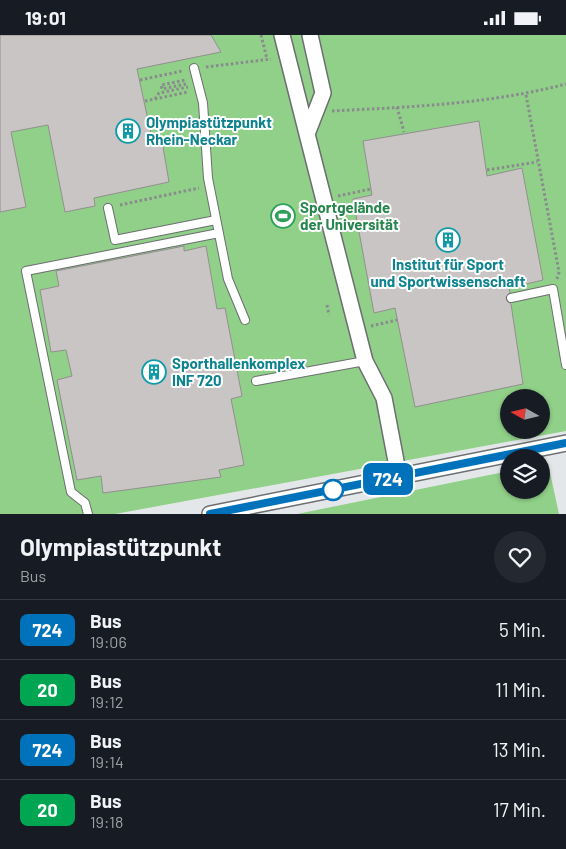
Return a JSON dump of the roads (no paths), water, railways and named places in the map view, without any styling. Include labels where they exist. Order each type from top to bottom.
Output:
[{"type":"street","points":[[282,35],[356,329],[365,361],[384,398],[399,477]]},
{"type":"street","points":[[307,134],[323,93],[310,35]]},
{"type":"street","points":[[210,514],[566,443]]},
{"type":"lane","points":[[194,68],[204,103],[210,186],[216,220],[228,279],[245,320]]},
{"type":"lane","points":[[108,208],[115,240],[216,220]]},
{"type":"lane","points":[[88,514],[86,503],[71,491],[26,271],[219,233]]},
{"type":"lane","points":[[511,299],[553,289],[566,365]]},
{"type":"lane","points":[[256,381],[365,361]]},
{"type":"place","name":"Olympiastützpunkt Rhein-Neckar","points":[[128,131]]},
{"type":"place","name":"Sportgelände der Universität","points":[[283,216]]},
{"type":"place","name":"Institut für Sport und Sportwissenschaft","points":[[448,240]]},
{"type":"place","name":"Sporthallenkomplex INF 720","points":[[154,372]]}]
